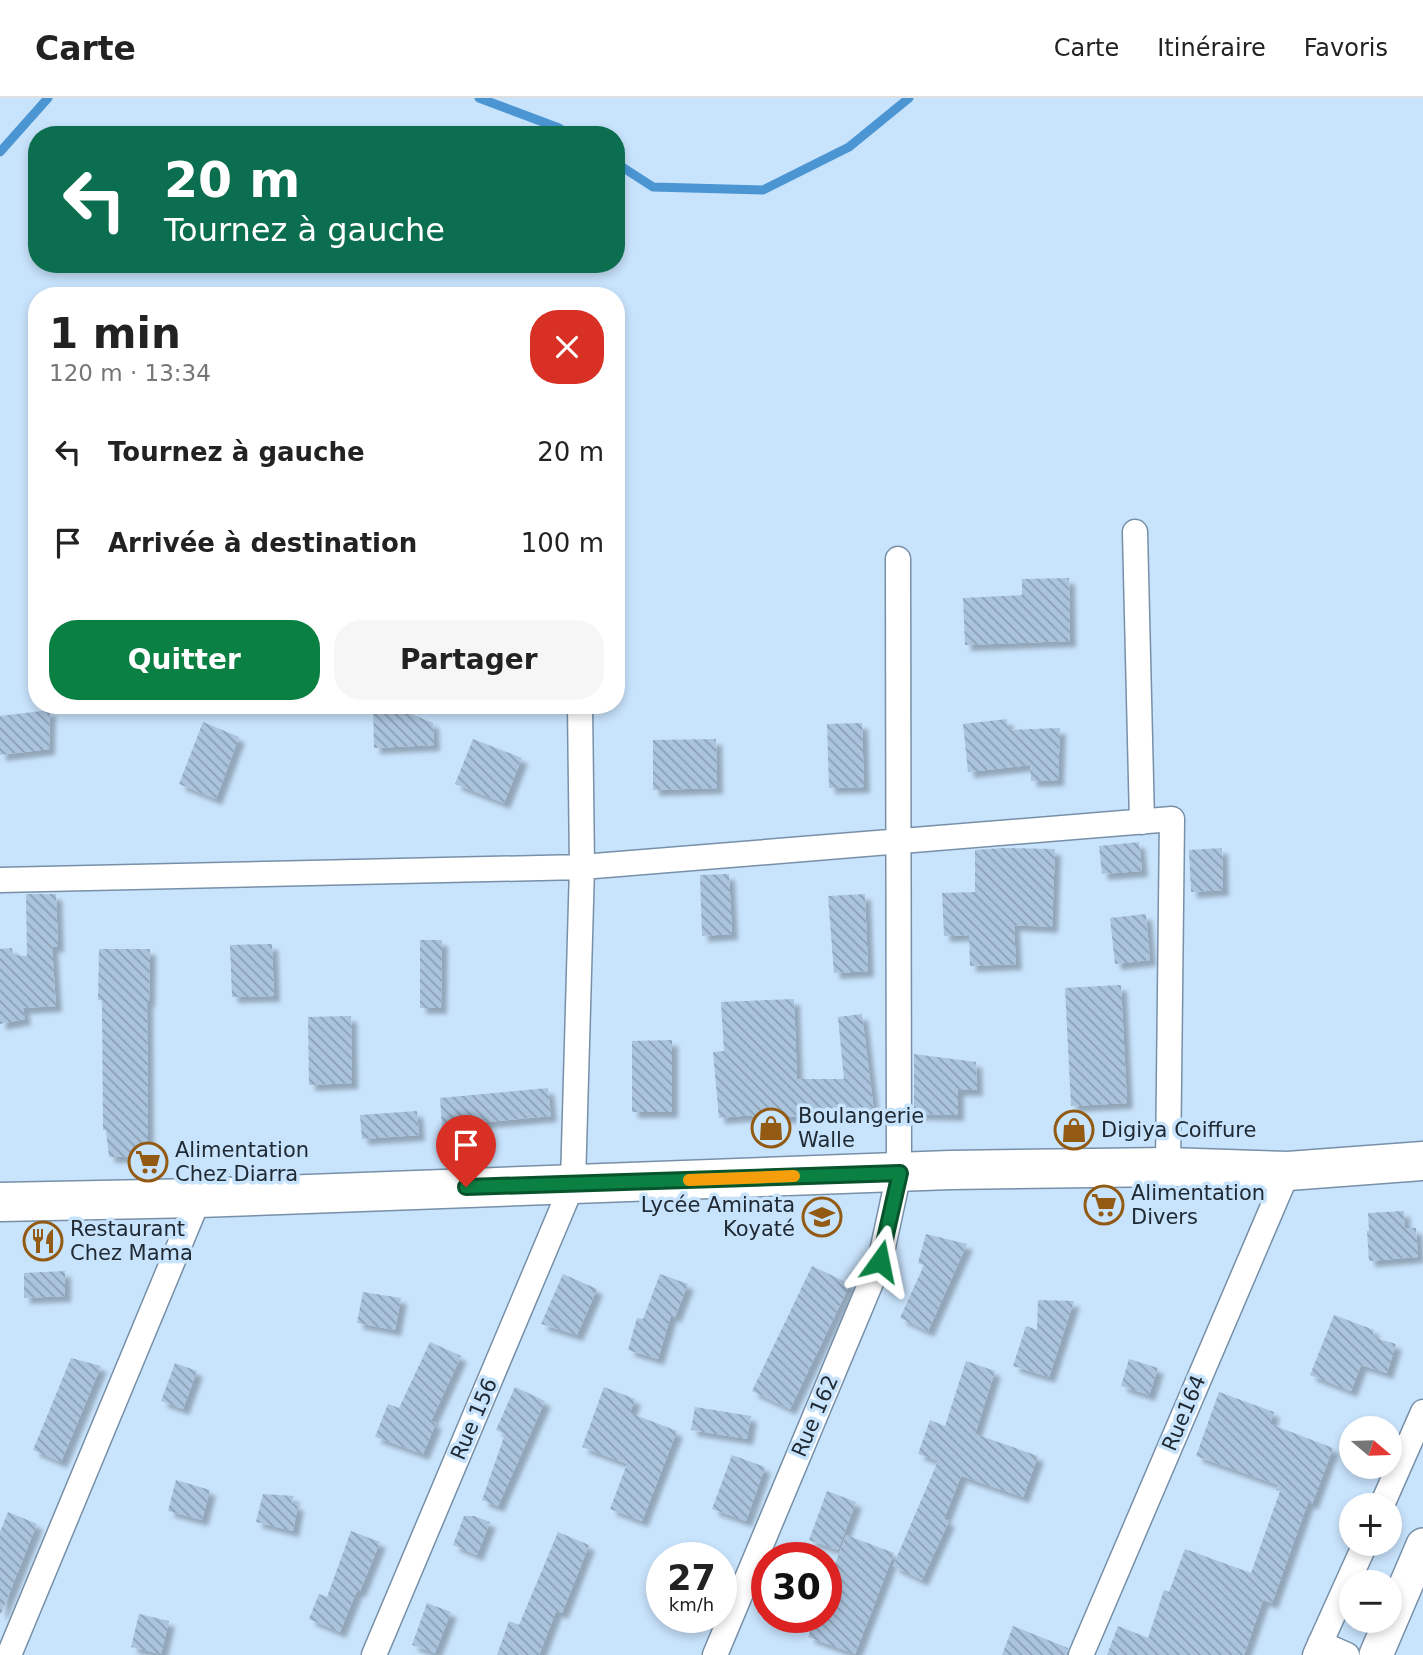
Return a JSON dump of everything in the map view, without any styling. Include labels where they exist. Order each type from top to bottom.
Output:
[{"type":"main road","points":[[0,1202],[199,1198],[950,1170],[1168,1167],[1288,1171],[1423,1161]]},
{"type":"main road","points":[[1376,1655],[1423,1545]]},
{"type":"street","points":[[1135,532],[1142,822]]},
{"type":"street","name":"Rue 162","points":[[715,1655],[880,1261],[900,1173],[898,559]]},
{"type":"street","points":[[573,1183],[582,867],[579,714]]},
{"type":"street","points":[[0,880],[582,867],[1172,819],[1168,1167]]},
{"type":"street","name":"Rue164","points":[[1081,1655],[1288,1171]]},
{"type":"street","name":"Rue 156","points":[[374,1655],[573,1183]]},
{"type":"street","points":[[9,1655],[199,1198]]},
{"type":"street","points":[[1387,1493],[1423,1412]]},
{"type":"street","points":[[1347,1655],[1318,1649],[1360,1556]]},
{"type":"building","points":[[1069,578],[1070,641],[965,645],[963,598],[1022,595],[1022,579]]},
{"type":"building","points":[[28,713],[50,714],[49,749],[0,755],[0,716]]},
{"type":"building","points":[[373,714],[411,714],[433,723],[434,745],[374,748]]},
{"type":"building","points":[[1007,719],[1008,730],[1060,728],[1058,780],[1031,781],[1030,765],[968,772],[963,724]]},
{"type":"building","points":[[203,722],[239,737],[216,799],[179,784]]},
{"type":"building","points":[[862,723],[864,787],[829,788],[827,724]]},
{"type":"building","points":[[473,739],[522,758],[504,803],[455,784]]},
{"type":"building","points":[[716,739],[717,788],[653,790],[653,740]]},
{"type":"building","points":[[1139,842],[1142,871],[1102,874],[1099,846]]},
{"type":"building","points":[[1222,848],[1223,890],[1191,892],[1189,850]]},
{"type":"building","points":[[1055,849],[1052,927],[1014,925],[1016,964],[970,966],[969,935],[944,936],[942,893],[975,892],[975,850]]},
{"type":"building","points":[[729,874],[732,934],[702,936],[700,875]]},
{"type":"building","points":[[26,894],[56,894],[58,946],[52,947],[56,1006],[23,1008],[25,1019],[0,1024],[0,949],[12,948],[13,955],[27,956]]},
{"type":"building","points":[[865,894],[868,971],[834,973],[828,896]]},
{"type":"building","points":[[1146,914],[1150,960],[1115,964],[1110,918]]},
{"type":"building","points":[[420,940],[442,940],[441,1008],[420,1008]]},
{"type":"building","points":[[272,944],[274,996],[232,997],[230,945]]},
{"type":"building","points":[[99,949],[150,949],[147,1001],[148,1156],[109,1157],[106,1130],[103,1130],[102,1000],[98,1000]]},
{"type":"building","points":[[1121,985],[1127,1103],[1071,1106],[1065,988]]},
{"type":"building","points":[[794,999],[797,1079],[844,1079],[838,1017],[862,1014],[874,1112],[803,1112],[803,1117],[752,1115],[719,1118],[713,1052],[724,1051],[721,1002]]},
{"type":"building","points":[[351,1016],[352,1083],[309,1085],[308,1017]]},
{"type":"building","points":[[672,1040],[672,1112],[632,1112],[632,1041]]},
{"type":"building","points":[[914,1054],[976,1062],[977,1090],[958,1090],[958,1115],[914,1114]]},
{"type":"building","points":[[548,1088],[551,1116],[442,1126],[440,1098]]},
{"type":"building","points":[[417,1111],[419,1135],[362,1139],[360,1115]]},
{"type":"building","points":[[1404,1211],[1405,1228],[1416,1228],[1418,1257],[1369,1261],[1368,1213]]},
{"type":"building","points":[[926,1234],[967,1244],[928,1331],[900,1318],[924,1265],[918,1263]]},
{"type":"building","points":[[812,1266],[850,1284],[790,1409],[752,1391]]},
{"type":"building","points":[[65,1271],[65,1296],[24,1298],[24,1273]]},
{"type":"building","points":[[563,1274],[597,1289],[577,1335],[541,1324]]},
{"type":"building","points":[[660,1274],[688,1284],[675,1317],[671,1315],[658,1359],[628,1350],[637,1318],[643,1319]]},
{"type":"building","points":[[363,1292],[401,1298],[395,1330],[357,1323]]},
{"type":"building","points":[[1038,1300],[1074,1301],[1049,1377],[1013,1366],[1026,1326],[1037,1330]]},
{"type":"building","points":[[1334,1315],[1374,1330],[1372,1337],[1396,1344],[1387,1373],[1361,1365],[1351,1391],[1310,1375]]},
{"type":"building","points":[[430,1342],[461,1356],[431,1421],[436,1423],[423,1454],[375,1437],[388,1404],[399,1408]]},
{"type":"building","points":[[71,1358],[101,1366],[61,1462],[33,1450]]},
{"type":"building","points":[[1129,1359],[1158,1368],[1149,1395],[1121,1386]]},
{"type":"building","points":[[966,1361],[995,1371],[975,1434],[1038,1456],[1023,1497],[961,1476],[944,1519],[949,1521],[922,1580],[893,1566],[938,1461],[918,1454],[930,1420],[945,1426]]},
{"type":"building","points":[[175,1363],[197,1371],[183,1409],[161,1401]]},
{"type":"building","points":[[515,1387],[545,1401],[498,1506],[482,1500],[505,1434],[496,1430]]},
{"type":"building","points":[[604,1387],[635,1399],[630,1413],[677,1431],[642,1521],[610,1509],[627,1464],[582,1447]]},
{"type":"building","points":[[1219,1392],[1274,1412],[1270,1424],[1333,1448],[1312,1504],[1308,1502],[1272,1603],[1263,1600],[1244,1655],[1107,1655],[1118,1626],[1148,1638],[1164,1590],[1169,1592],[1185,1549],[1251,1573],[1280,1491],[1276,1490],[1278,1485],[1196,1456]]},
{"type":"building","points":[[695,1407],[751,1416],[747,1439],[691,1430]]},
{"type":"building","points":[[732,1455],[765,1467],[746,1521],[712,1509]]},
{"type":"building","points":[[176,1480],[210,1490],[202,1520],[168,1511]]},
{"type":"building","points":[[827,1491],[856,1502],[841,1542],[809,1540]]},
{"type":"building","points":[[263,1494],[294,1496],[291,1503],[298,1505],[293,1531],[256,1522]]},
{"type":"building","points":[[8,1512],[37,1524],[1,1614],[0,1532]]},
{"type":"building","points":[[464,1516],[474,1516],[490,1522],[477,1555],[453,1545]]},
{"type":"building","points":[[351,1531],[380,1542],[340,1632],[309,1619],[319,1594],[327,1597]]},
{"type":"building","points":[[558,1532],[589,1545],[562,1613],[556,1611],[539,1655],[497,1655],[509,1621],[519,1625]]},
{"type":"building","points":[[846,1535],[894,1553],[855,1654],[808,1637],[809,1633],[842,1633],[842,1546]]},
{"type":"building","points":[[427,1603],[451,1612],[435,1653],[412,1645]]},
{"type":"building","points":[[139,1614],[169,1621],[161,1654],[131,1647]]},
{"type":"building","points":[[1013,1626],[1068,1648],[1066,1655],[1002,1655]]},
{"type":"waterway","points":[[0,152],[48,98]]},
{"type":"waterway","points":[[479,98],[554,126]]},
{"type":"waterway","points":[[625,169],[653,187],[763,190],[849,147],[909,98]]},
{"type":"slow traffic","points":[[689,1180],[794,1176]]},
{"type":"place","name":"Boulangerie Walle","points":[[771,1128]]},
{"type":"place","name":"Digiya Coiffure","points":[[1074,1130]]},
{"type":"place","name":"Alimentation Chez Diarra","points":[[148,1162]]},
{"type":"place","name":"Alimentation Divers","points":[[1104,1205]]},
{"type":"place","name":"Lycée Aminata Koyaté","points":[[822,1217]]},
{"type":"place","name":"Restaurant Chez Mama","points":[[43,1241]]},
{"type":"route","points":[[466,1187],[900,1173],[880,1261]]}]
